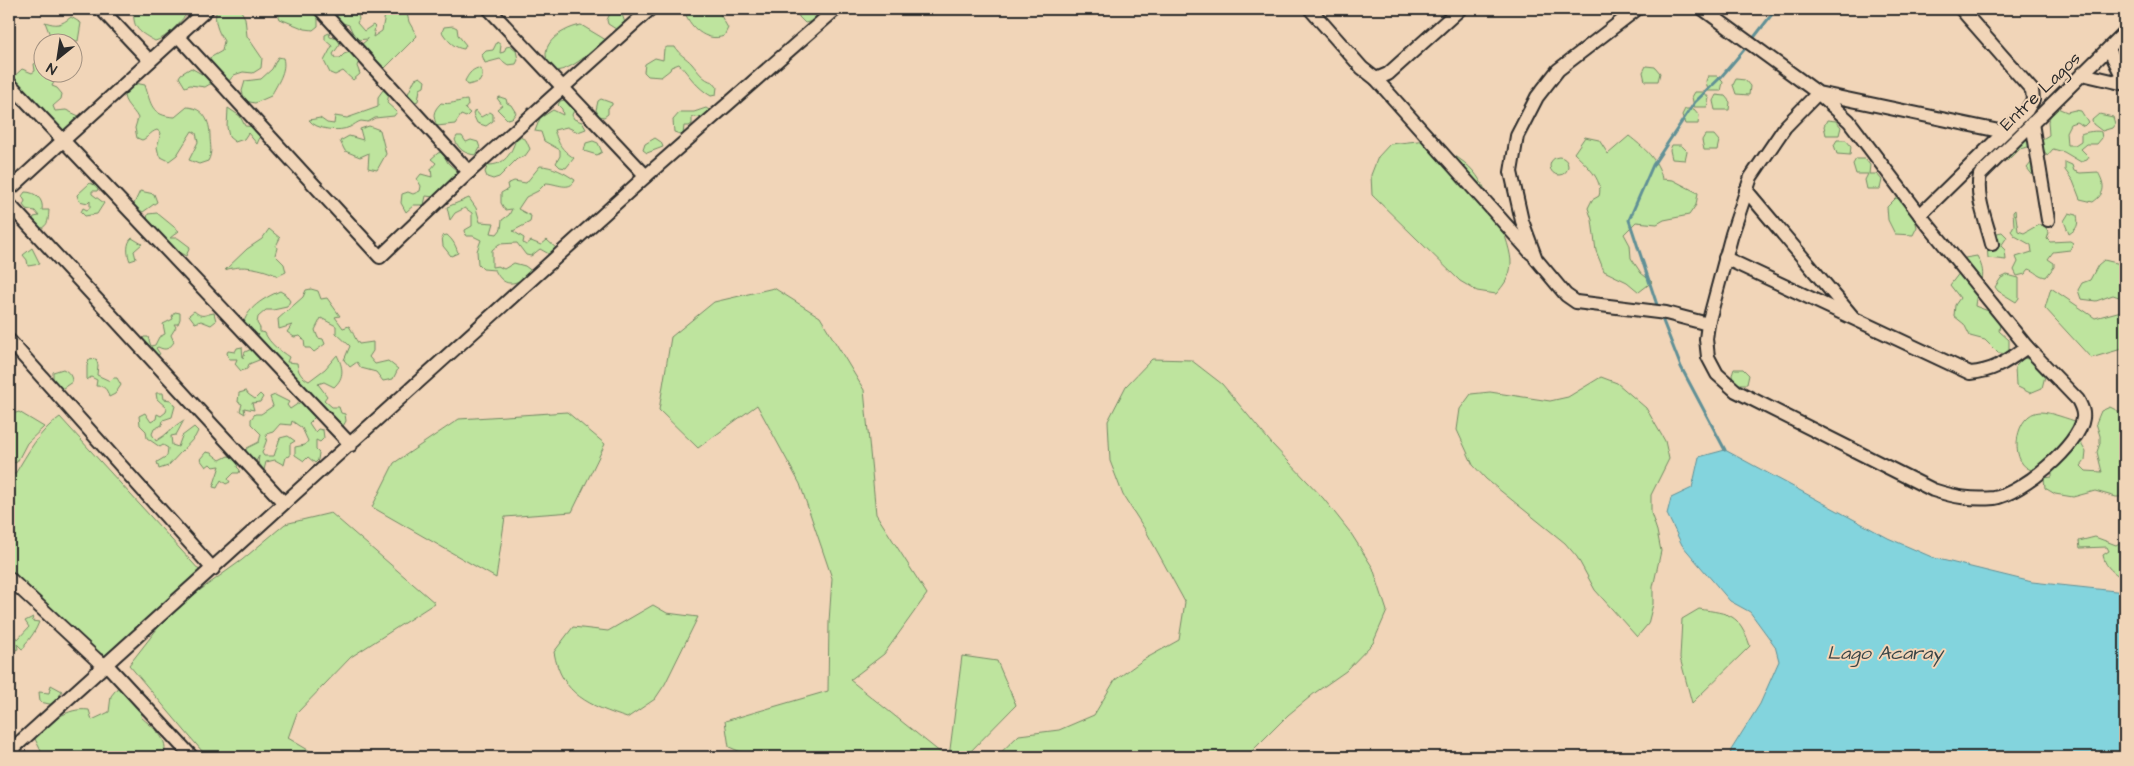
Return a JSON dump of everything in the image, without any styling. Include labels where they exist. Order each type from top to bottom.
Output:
[{"type":"street","points":[[101,9],[150,61]]},
{"type":"street","points":[[9,190],[207,9]]},
{"type":"street","points":[[320,9],[469,172]]},
{"type":"street","points":[[488,9],[646,176]]},
{"type":"street","points":[[9,752],[284,503],[351,445],[646,176],[836,9]]},
{"type":"street","points":[[1310,9],[1362,68],[1376,78],[1566,295],[1576,302],[1660,313],[1708,324]]},
{"type":"street","points":[[1376,78],[1388,74],[1460,9]]},
{"type":"street","points":[[1536,259],[1522,221],[1512,172],[1517,136],[1538,97],[1558,70],[1637,9]]},
{"type":"street","points":[[1702,9],[1818,93],[1849,121],[1920,215],[2027,346],[2078,400],[2083,409],[2083,419],[2077,434],[2057,457],[2026,483],[1996,498],[1961,499],[1934,490],[1736,391],[1717,374],[1708,357],[1706,339],[1708,324],[1725,258],[1751,177],[1785,127],[1818,93]]},
{"type":"street","points":[[1920,215],[2027,110],[2033,100],[2032,90],[1960,9]]},
{"type":"street","points":[[178,36],[380,257],[643,11]]},
{"type":"street","name":"Entre Lagos","points":[[1992,244],[1980,198],[1980,175],[2125,32]]},
{"type":"street","points":[[2109,49],[2125,83]]},
{"type":"street","points":[[2082,74],[2125,83]]},
{"type":"street","points":[[9,83],[351,445]]},
{"type":"street","points":[[1818,93],[2004,132]]},
{"type":"street","points":[[2032,123],[2048,220]]},
{"type":"street","points":[[1746,190],[1855,319]]},
{"type":"street","points":[[9,204],[284,503]]},
{"type":"street","points":[[1725,258],[1970,373],[1982,372],[2004,364],[2027,346]]},
{"type":"street","points":[[9,340],[213,569]]},
{"type":"street","points":[[9,578],[97,660],[107,665],[192,757]]},
{"type":"green space","points":[[138,9],[188,9],[189,12],[169,33],[155,41],[138,30],[134,22],[134,11]]},
{"type":"green space","points":[[217,9],[240,9],[245,18],[247,36],[262,58],[261,68],[253,73],[243,72],[234,75],[228,82],[220,86],[210,84],[205,87],[190,85],[185,87],[179,77],[181,74],[191,68],[207,77],[206,60],[222,51],[224,41],[217,26]]},
{"type":"green space","points":[[276,9],[311,9],[318,15],[318,26],[313,30],[305,29],[280,19]]},
{"type":"green space","points":[[343,9],[357,11],[359,19],[357,23],[364,31],[373,25],[375,27],[373,37],[382,31],[386,9],[406,9],[409,22],[417,36],[384,69],[362,44],[368,39],[356,40],[349,25],[336,21],[338,11]]},
{"type":"green space","points":[[610,9],[627,9],[625,14],[622,14],[625,23],[619,31],[608,24],[607,20]]},
{"type":"green space","points":[[684,9],[717,9],[728,28],[724,36],[717,38],[699,32],[689,21]]},
{"type":"green space","points":[[797,9],[813,9],[816,16],[813,21],[805,23],[799,17]]},
{"type":"green space","points":[[71,17],[81,23],[80,32],[49,32],[45,22],[59,24]]},
{"type":"green space","points":[[581,25],[606,40],[575,64],[554,71],[548,63],[547,47],[557,35]]},
{"type":"green space","points":[[453,26],[457,28],[458,35],[466,45],[464,49],[451,43],[442,32],[444,27]]},
{"type":"green space","points":[[329,33],[330,37],[338,39],[340,44],[333,54],[335,58],[340,58],[350,52],[359,61],[357,66],[360,74],[353,80],[343,71],[335,75],[330,73],[324,61],[332,46],[325,40],[325,35]]},
{"type":"green space","points":[[497,42],[501,45],[500,53],[504,52],[506,47],[511,46],[516,50],[518,60],[516,64],[508,65],[500,59],[485,63],[482,55],[486,51],[493,50]]},
{"type":"green space","points":[[675,47],[704,77],[713,82],[717,87],[716,95],[711,96],[701,89],[679,64],[671,67],[661,77],[648,76],[644,72],[645,64],[655,58],[663,60],[664,49]]},
{"type":"green space","points":[[278,57],[283,58],[284,68],[271,96],[255,103],[245,101],[242,91],[245,81],[261,79],[272,69]]},
{"type":"green space","points":[[1646,66],[1655,67],[1660,73],[1658,81],[1645,81],[1643,72]]},
{"type":"green space","points":[[478,68],[482,71],[482,77],[479,82],[468,85],[465,81],[467,77]]},
{"type":"green space","points":[[22,69],[32,73],[32,82],[54,82],[52,86],[57,88],[62,94],[61,99],[53,106],[55,111],[66,110],[81,117],[76,129],[68,127],[64,132],[56,129],[9,81]]},
{"type":"green space","points":[[1708,76],[1717,76],[1723,82],[1721,91],[1708,91],[1706,81]]},
{"type":"green space","points":[[420,77],[425,81],[424,87],[420,89],[418,101],[413,103],[407,96],[415,79]]},
{"type":"green space","points":[[1736,79],[1745,80],[1750,86],[1749,95],[1736,94],[1733,85]]},
{"type":"green space","points":[[135,83],[145,85],[153,108],[161,114],[175,117],[187,107],[202,113],[210,131],[211,152],[208,161],[199,164],[189,160],[198,142],[196,133],[192,131],[177,155],[169,161],[159,156],[157,147],[161,133],[157,130],[142,140],[137,138],[135,128],[138,118],[124,96],[124,92]]},
{"type":"green space","points":[[383,90],[389,94],[387,103],[397,112],[394,116],[375,118],[368,122],[361,121],[346,129],[322,128],[309,120],[320,118],[327,123],[334,124],[335,116],[347,118],[378,107],[378,97]]},
{"type":"green space","points":[[1695,92],[1704,92],[1709,98],[1707,107],[1694,107],[1692,97]]},
{"type":"green space","points":[[1716,95],[1725,96],[1730,102],[1729,110],[1715,110],[1713,101]]},
{"type":"green space","points":[[497,98],[506,99],[507,103],[511,105],[516,113],[512,118],[507,119],[497,109],[502,105]]},
{"type":"green space","points":[[601,99],[612,103],[608,108],[608,114],[604,117],[599,116],[596,110],[598,101]]},
{"type":"green space","points":[[467,100],[468,105],[465,109],[470,113],[466,117],[461,115],[455,124],[437,126],[434,114],[441,103]]},
{"type":"green space","points":[[565,100],[574,110],[572,115],[574,119],[582,122],[586,129],[578,132],[567,127],[554,130],[562,148],[574,158],[566,168],[560,167],[556,163],[560,156],[560,150],[544,141],[541,132],[535,131],[540,118],[553,110],[563,115],[562,109],[558,105],[560,101]]},
{"type":"green space","points":[[2055,107],[2067,112],[2081,111],[2088,122],[2084,126],[2076,122],[2070,124],[2066,132],[2067,145],[2075,145],[2081,141],[2081,134],[2083,133],[2101,132],[2102,138],[2097,144],[2087,144],[2081,149],[2089,157],[2087,160],[2081,162],[2064,152],[2053,149],[2047,156],[2039,141],[2049,135],[2048,121]]},
{"type":"green space","points":[[228,108],[240,116],[245,126],[256,127],[261,135],[257,144],[248,133],[244,139],[235,142],[229,137],[227,127]]},
{"type":"green space","points":[[706,108],[711,111],[709,118],[692,117],[692,124],[684,126],[683,135],[674,132],[673,120],[680,112],[694,112]]},
{"type":"green space","points":[[1685,109],[1694,109],[1699,115],[1698,124],[1685,124],[1682,115]]},
{"type":"green space","points":[[475,110],[481,117],[490,112],[493,114],[493,121],[486,126],[477,123],[473,114]]},
{"type":"green space","points":[[2099,114],[2113,117],[2115,124],[2112,128],[2102,131],[2093,124],[2092,120]]},
{"type":"green space","points":[[1827,120],[1836,121],[1841,127],[1839,135],[1826,135],[1824,126]]},
{"type":"green space","points":[[369,126],[380,130],[386,154],[377,170],[368,168],[369,153],[360,157],[345,151],[340,141],[349,136],[363,140],[360,129]]},
{"type":"green space","points":[[1705,135],[1714,135],[1719,141],[1717,150],[1704,150],[1702,140]]},
{"type":"green space","points":[[457,136],[462,136],[466,142],[471,140],[478,142],[480,148],[476,155],[469,154],[458,146],[455,140]]},
{"type":"green space","points":[[1629,136],[1645,149],[1654,160],[1662,179],[1673,180],[1698,193],[1696,205],[1689,215],[1664,220],[1657,224],[1636,222],[1624,234],[1630,245],[1631,258],[1641,273],[1652,282],[1639,292],[1627,282],[1604,271],[1596,251],[1592,220],[1588,208],[1592,200],[1599,196],[1599,184],[1588,167],[1574,153],[1585,137],[1599,140],[1608,154]]},
{"type":"green space","points":[[520,137],[526,140],[530,149],[525,156],[517,159],[499,177],[493,179],[487,177],[485,172],[488,165],[499,163],[507,158],[516,139]]},
{"type":"green space","points":[[655,138],[661,142],[663,147],[647,153],[643,150],[645,144]]},
{"type":"green space","points":[[2031,138],[2040,158],[2032,168],[2034,177],[2027,168],[2035,158],[2033,152],[2028,147],[2019,149],[2007,161],[2005,157],[2018,142]]},
{"type":"green space","points":[[1427,140],[1458,158],[1469,167],[1479,179],[1492,203],[1503,230],[1511,264],[1506,280],[1496,294],[1477,291],[1460,281],[1372,195],[1371,175],[1378,157],[1390,144]]},
{"type":"green space","points":[[1837,140],[1846,140],[1851,146],[1850,155],[1837,154],[1834,145]]},
{"type":"green space","points":[[593,141],[598,143],[602,152],[597,155],[584,151],[586,143]]},
{"type":"green space","points":[[1672,145],[1681,145],[1687,151],[1685,160],[1672,159],[1670,150]]},
{"type":"green space","points":[[442,152],[448,163],[457,171],[454,185],[441,198],[426,196],[424,205],[414,205],[406,212],[401,203],[402,194],[408,192],[413,194],[420,191],[421,186],[417,179],[421,174],[432,177],[431,169],[436,163],[431,159]]},
{"type":"green space","points":[[1559,157],[1565,160],[1568,166],[1565,172],[1559,175],[1553,172],[1550,166],[1553,160]]},
{"type":"green space","points":[[1856,159],[1865,159],[1870,165],[1869,174],[1877,174],[1882,180],[1880,189],[1867,189],[1865,180],[1868,174],[1856,174],[1853,164]]},
{"type":"green space","points":[[2065,162],[2072,165],[2074,171],[2080,173],[2098,172],[2103,188],[2097,199],[2093,202],[2080,199],[2073,181],[2065,170]]},
{"type":"green space","points":[[540,166],[558,170],[575,180],[570,186],[546,183],[538,191],[526,197],[518,209],[531,216],[530,222],[513,231],[524,238],[523,243],[526,245],[531,241],[541,245],[547,240],[557,249],[549,254],[540,249],[531,256],[526,255],[517,243],[499,244],[492,250],[492,267],[498,266],[504,269],[514,263],[525,266],[533,272],[517,282],[508,283],[499,277],[495,270],[483,269],[478,264],[477,251],[481,240],[473,236],[466,236],[465,230],[472,226],[472,213],[465,208],[455,213],[450,220],[447,207],[469,198],[476,208],[480,222],[494,223],[491,233],[497,234],[501,229],[502,220],[509,215],[512,209],[505,210],[501,203],[501,193],[508,189],[507,184],[514,181],[526,183]]},
{"type":"green space","points":[[90,183],[99,187],[97,191],[92,191],[92,194],[104,203],[97,214],[85,216],[81,212],[83,208],[87,210],[90,208],[90,201],[88,203],[79,201],[77,195]]},
{"type":"green space","points":[[140,191],[154,194],[157,202],[143,212],[133,206]]},
{"type":"green space","points":[[25,192],[33,193],[38,197],[42,203],[42,210],[49,210],[47,223],[44,227],[37,230],[32,221],[34,217],[39,216],[35,211],[26,209],[23,205],[25,201],[22,196]]},
{"type":"green space","points":[[1896,198],[1904,200],[1914,215],[1917,227],[1913,235],[1895,234],[1888,220],[1887,207]]},
{"type":"green space","points":[[2015,210],[2018,231],[2024,233],[2038,225],[2045,226],[2049,233],[2047,239],[2050,242],[2070,241],[2073,243],[2070,250],[2053,252],[2048,259],[2054,263],[2054,267],[2046,277],[2029,269],[2025,274],[2017,276],[2014,270],[2018,262],[2016,257],[2032,252],[2031,245],[2015,236],[2011,231],[2014,225],[2013,212]]},
{"type":"green space","points":[[157,213],[179,231],[170,238],[178,238],[190,247],[186,256],[174,250],[147,219],[148,214]]},
{"type":"green space","points":[[2069,213],[2077,215],[2078,221],[2076,228],[2069,234],[2064,221]]},
{"type":"green space","points":[[269,229],[280,238],[276,246],[275,255],[284,264],[286,272],[278,276],[252,268],[238,267],[225,270],[247,249],[262,239]]},
{"type":"green space","points":[[2002,232],[2007,237],[2001,246],[2005,250],[2006,260],[1988,258],[1987,245],[1997,233]]},
{"type":"green space","points":[[447,235],[454,243],[458,253],[451,256],[443,246],[442,236]]},
{"type":"green space","points":[[132,238],[142,244],[134,251],[136,259],[130,261],[128,249]]},
{"type":"green space","points":[[32,248],[40,264],[28,266],[27,260],[23,255]]},
{"type":"green space","points":[[1977,256],[1981,264],[1983,276],[1975,306],[1991,312],[2000,324],[1999,331],[2009,340],[2009,354],[1998,353],[1985,340],[1970,336],[1964,324],[1954,316],[1955,305],[1960,298],[1950,285],[1960,272],[1965,258]]},
{"type":"green space","points":[[2104,260],[2125,265],[2125,299],[2113,295],[2096,301],[2081,299],[2078,290],[2082,283],[2090,280],[2098,265]]},
{"type":"green space","points":[[2007,275],[2019,278],[2019,298],[2016,302],[1998,291],[1995,287],[2001,278]]},
{"type":"green space","points":[[774,288],[820,317],[864,390],[876,514],[927,594],[884,654],[850,680],[946,757],[753,757],[729,747],[725,721],[828,691],[832,578],[800,484],[757,405],[698,448],[659,410],[671,337],[714,302]]},
{"type":"green space","points":[[2051,288],[2095,318],[2125,310],[2125,348],[2091,358],[2045,308]]},
{"type":"green space","points":[[306,290],[318,291],[321,299],[327,298],[340,316],[335,317],[343,328],[349,326],[359,344],[373,342],[373,351],[369,357],[375,364],[388,361],[398,369],[393,379],[383,381],[376,372],[361,368],[357,362],[350,367],[344,360],[350,346],[336,333],[336,326],[321,318],[315,330],[318,338],[323,339],[325,344],[314,352],[310,348],[305,348],[304,340],[300,336],[294,337],[287,332],[292,325],[279,329],[278,319],[303,297]]},
{"type":"green space","points":[[280,291],[290,301],[287,307],[266,310],[258,317],[257,323],[260,332],[265,333],[272,344],[289,357],[287,362],[297,363],[300,374],[309,381],[325,369],[337,355],[342,372],[338,383],[334,387],[324,382],[318,384],[327,396],[324,400],[332,407],[339,407],[341,413],[345,414],[346,421],[342,428],[243,326],[248,314],[257,304]]},
{"type":"green space","points":[[194,311],[202,315],[214,313],[216,321],[211,325],[201,321],[195,323],[189,315]]},
{"type":"green space","points":[[175,312],[180,313],[180,319],[178,324],[174,324],[176,327],[171,335],[174,342],[167,349],[156,348],[160,354],[154,357],[140,342],[144,337],[148,337],[151,346],[155,345],[159,337],[165,334],[163,324],[173,319],[172,316]]},
{"type":"green space","points":[[242,347],[243,358],[245,352],[256,347],[261,356],[259,360],[249,364],[247,369],[241,371],[235,364],[237,359],[229,359],[227,353],[228,351],[235,352],[237,348]]},
{"type":"green space","points":[[2024,358],[2032,360],[2045,376],[2042,388],[2030,393],[2016,386],[2015,367]]},
{"type":"green space","points":[[96,359],[98,365],[97,375],[110,381],[113,378],[117,378],[121,385],[115,394],[109,397],[105,388],[96,386],[97,380],[91,377],[87,380],[89,360]]},
{"type":"green space","points":[[1152,359],[1191,360],[1222,384],[1272,444],[1323,498],[1350,532],[1373,568],[1387,611],[1373,643],[1346,671],[1288,715],[1246,757],[996,757],[1019,735],[1059,730],[1094,715],[1115,680],[1143,660],[1179,640],[1185,602],[1146,531],[1123,495],[1110,461],[1108,421],[1126,386]]},
{"type":"green space","points":[[63,369],[70,374],[72,382],[60,390],[53,381],[53,372]]},
{"type":"green space","points":[[1734,369],[1743,369],[1749,375],[1747,384],[1734,384],[1732,375]]},
{"type":"green space","points":[[1601,377],[1617,383],[1646,408],[1665,441],[1669,459],[1651,495],[1651,513],[1661,551],[1653,587],[1653,604],[1648,624],[1637,637],[1595,590],[1577,557],[1565,543],[1486,479],[1473,465],[1457,430],[1460,409],[1471,394],[1490,392],[1550,401],[1568,397]]},
{"type":"green space","points":[[246,391],[255,399],[260,394],[263,397],[260,402],[252,403],[254,410],[244,408],[245,414],[240,411],[242,404],[238,402],[239,393]]},
{"type":"green space","points":[[156,393],[163,393],[164,399],[171,400],[175,406],[172,417],[163,420],[162,425],[154,429],[152,434],[156,441],[184,420],[176,435],[171,436],[172,445],[178,447],[182,436],[194,427],[198,431],[195,437],[168,466],[159,469],[157,462],[167,456],[168,448],[163,445],[160,447],[147,438],[146,431],[140,425],[139,416],[145,413],[151,422],[156,419],[157,414],[161,416],[166,412],[167,408],[157,399]]},
{"type":"green space","points":[[275,395],[289,402],[287,405],[290,409],[302,401],[316,416],[309,423],[315,432],[318,429],[323,430],[324,438],[320,442],[316,440],[316,450],[319,453],[318,460],[315,463],[308,457],[304,461],[295,455],[295,447],[305,445],[308,441],[302,428],[292,421],[291,425],[280,424],[273,432],[266,434],[267,439],[262,453],[264,456],[274,456],[280,438],[288,436],[295,441],[290,444],[290,456],[286,457],[284,465],[275,460],[266,462],[264,470],[258,462],[259,456],[255,463],[239,450],[242,446],[246,450],[259,442],[261,434],[251,424],[251,419],[255,414],[261,414],[273,406],[270,397]]},
{"type":"green space","points":[[2110,407],[2125,417],[2125,497],[2116,497],[2095,491],[2073,497],[2055,494],[2045,488],[2044,478],[2052,477],[2052,471],[2031,470],[2023,464],[2017,447],[2020,428],[2032,414],[2044,412],[2078,422],[2080,442],[2086,452],[2085,461],[2081,466],[2086,471],[2102,472],[2097,452],[2100,436],[2096,423],[2101,411]]},
{"type":"green space","points":[[19,412],[44,427],[27,443],[17,462],[9,464],[9,415]]},
{"type":"green space","points":[[567,412],[605,444],[572,512],[505,517],[496,578],[372,507],[394,463],[459,419]]},
{"type":"green space","points":[[60,417],[201,572],[96,668],[9,570],[9,474],[15,474],[40,436]]},
{"type":"green space","points":[[206,452],[211,453],[220,460],[228,456],[233,457],[238,464],[239,473],[234,473],[228,479],[230,482],[226,484],[221,480],[217,488],[213,487],[220,466],[213,467],[210,464],[206,467],[200,459]]},
{"type":"green space","points":[[331,513],[435,603],[351,657],[297,713],[288,738],[320,757],[207,757],[129,665],[171,611],[242,560],[285,524]]},
{"type":"green space","points":[[2095,537],[2116,545],[2125,540],[2125,572],[2119,576],[2108,567],[2103,555],[2109,551],[2107,547],[2080,548],[2079,541]]},
{"type":"green space","points":[[653,605],[667,613],[698,617],[665,684],[655,699],[627,718],[601,709],[580,697],[563,679],[554,652],[573,627],[608,631]]},
{"type":"green space","points":[[1699,609],[1718,612],[1732,617],[1742,627],[1750,646],[1692,703],[1680,658],[1682,619]]},
{"type":"green space","points":[[33,617],[32,621],[39,622],[36,628],[25,644],[25,647],[22,649],[17,644],[18,649],[16,650],[13,645],[15,637],[18,639],[29,627],[25,621]]},
{"type":"green space","points":[[962,656],[997,661],[1016,705],[965,757],[949,757]]},
{"type":"green space","points":[[51,685],[62,691],[54,705],[40,702],[39,692],[49,693]]},
{"type":"green space","points":[[119,686],[147,704],[141,717],[163,739],[165,751],[163,757],[40,757],[42,753],[34,737],[66,713],[89,710],[92,720],[109,712],[111,696]]},
{"type":"water","name":"Lago Acaray","points":[[1725,450],[1888,538],[1934,558],[2032,582],[2125,592],[2125,757],[1730,757],[1731,750],[1760,704],[1779,661],[1775,646],[1750,612],[1730,601],[1682,545],[1667,514],[1671,498],[1692,488],[1699,457]]},
{"type":"waterway","points":[[1752,40],[1776,9]]},
{"type":"waterway","points":[[1658,308],[1629,220],[1653,165],[1695,102],[1721,77],[1748,45]]},
{"type":"waterway","points":[[1661,316],[1681,367],[1725,450]]}]
